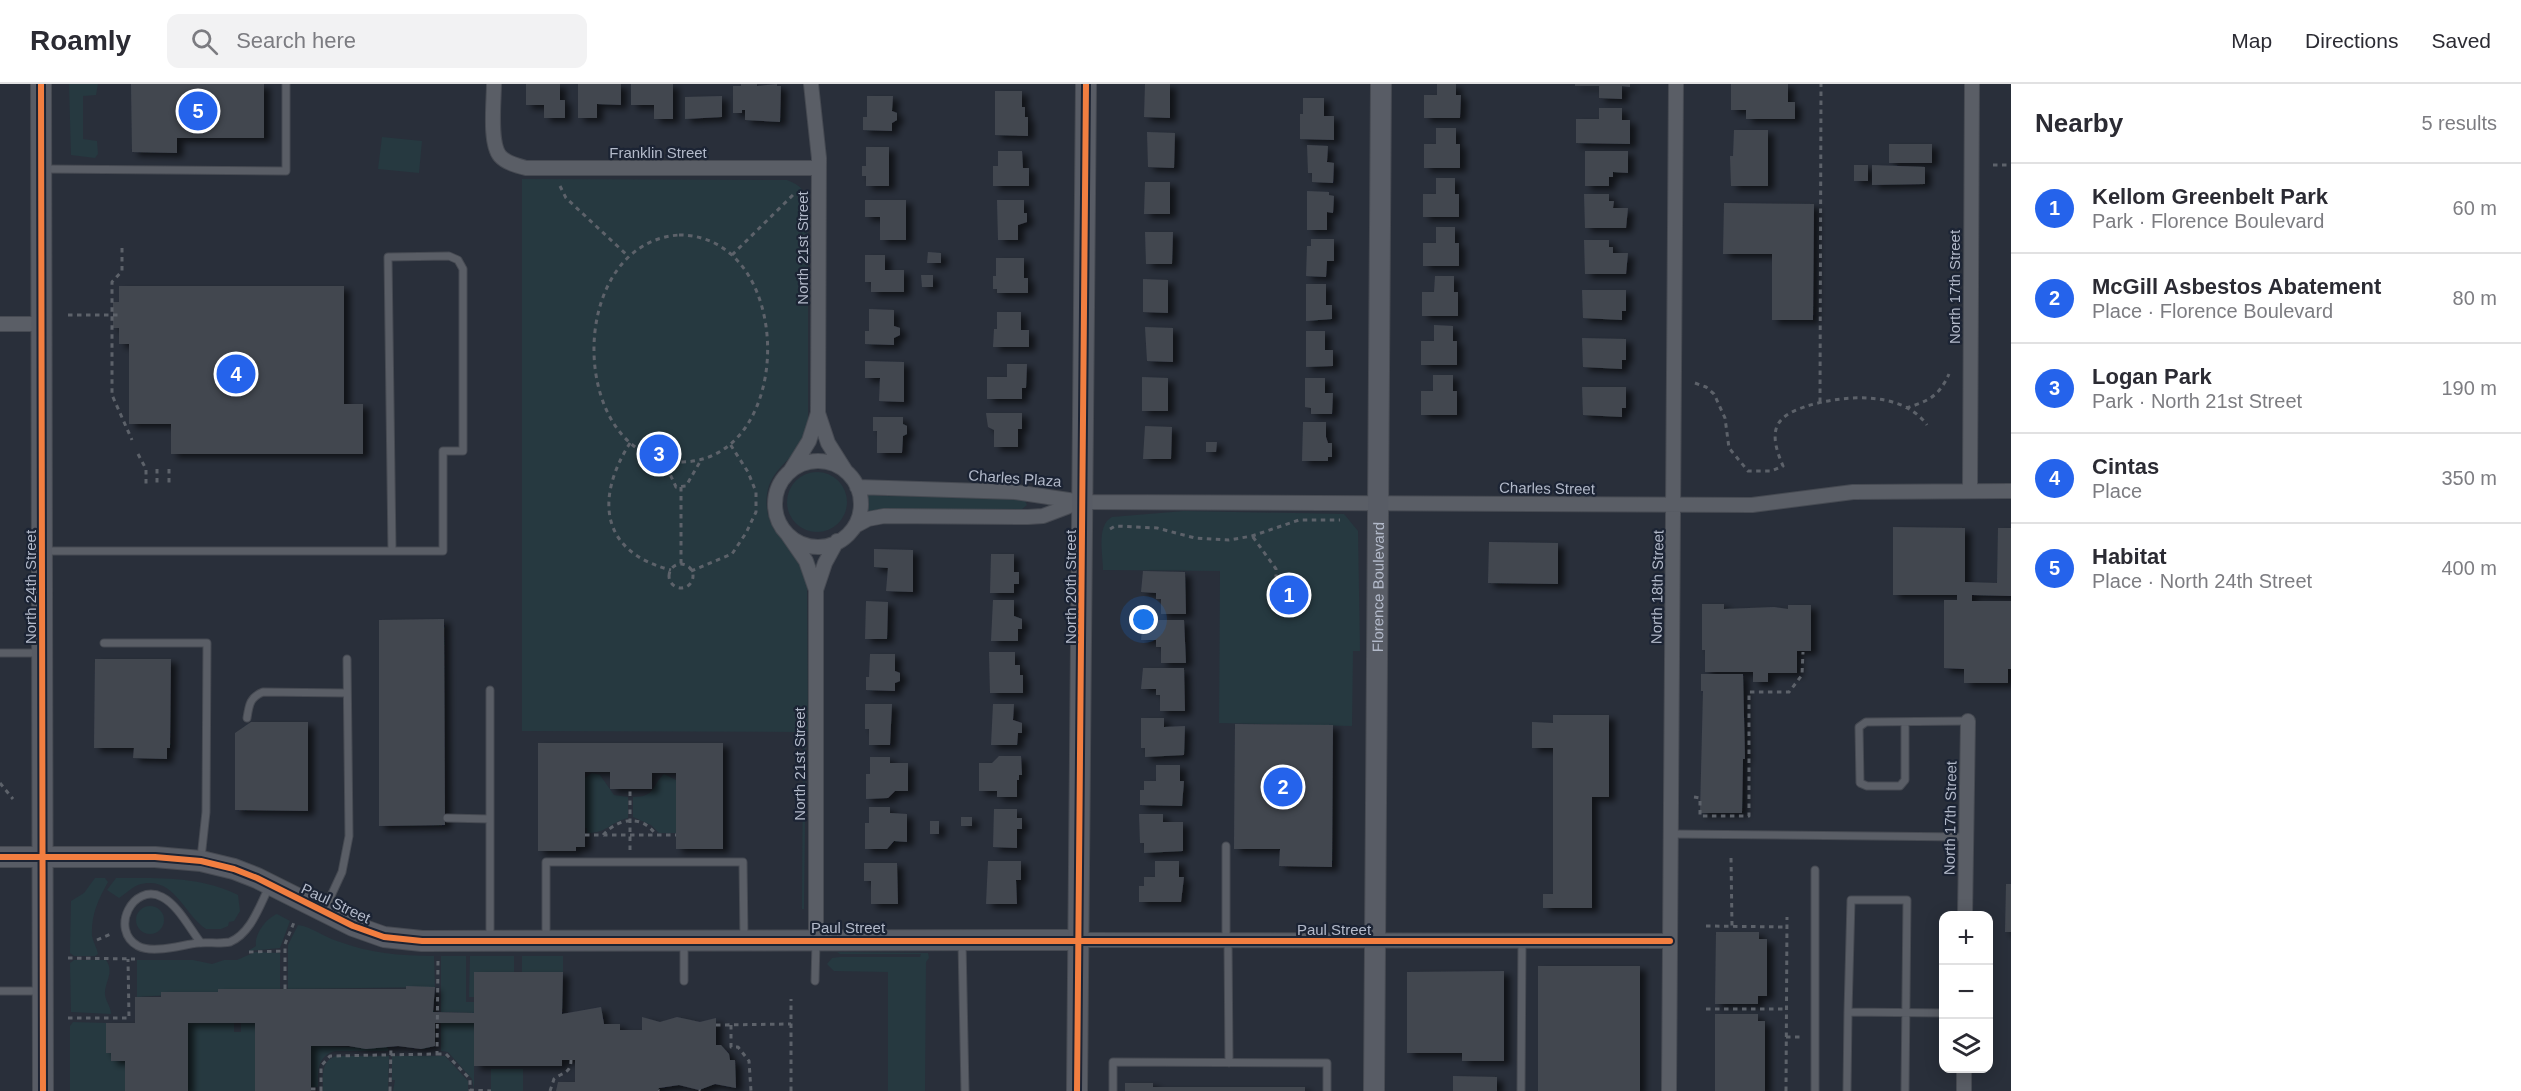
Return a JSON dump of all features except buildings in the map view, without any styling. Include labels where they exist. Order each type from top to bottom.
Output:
[{"type":"street","name":"North 24th Street","points":[[41,84],[43,1091]]},
{"type":"street","name":"Franklin Street","points":[[494,84],[495,146],[500,156],[512,164],[526,168],[819,168]]},
{"type":"street","name":"North 21st Street","points":[[811,84],[819,168],[818,413]]},
{"type":"street","name":"North 20th Street","points":[[1077,1091],[1086,84]]},
{"type":"street","name":"Florence Boulevard","points":[[1374,1091],[1381,84]]},
{"type":"street","name":"North 18th Street","points":[[1669,1091],[1676,84]]},
{"type":"street","name":"North 17th Street","points":[[1970,491],[1972,84]]},
{"type":"street","points":[[0,324],[42,324]]},
{"type":"street","points":[[788,535],[811,546],[826,546],[846,536],[855,526],[860,514],[861,500],[857,487],[828,443],[818,413]]},
{"type":"street","points":[[816,590],[806,561],[779,523],[775,502],[780,483],[809,441],[818,413]]},
{"type":"street","points":[[790,471],[795,467],[818,460],[834,464],[844,470]]},
{"type":"street","name":"Charles Plaza","points":[[857,487],[1015,492],[1042,494],[1082,502]]},
{"type":"street","name":"Charles Street","points":[[1082,502],[1752,505],[1853,492],[2011,491]]},
{"type":"street","name":"Charles Plaza","points":[[855,526],[868,519],[884,516],[1042,516],[1082,502]]},
{"type":"street","points":[[816,590],[825,563],[837,541]]},
{"type":"street","name":"North 21st Street","points":[[816,590],[816,939]]},
{"type":"street","name":"North 17th Street","points":[[1965,911],[1968,721]]},
{"type":"street","name":"Paul Street","points":[[0,856],[155,857],[201,861],[234,869],[353,927],[384,937],[422,941],[744,939],[1670,941]]},
{"type":"street","points":[[1964,1073],[1964,1091]]},
{"type":"lane","points":[[42,169],[286,171],[286,84]]},
{"type":"lane","points":[[42,550],[392,550],[443,550],[443,451],[463,451],[463,268],[458,260],[449,256],[388,257],[392,550]]},
{"type":"lane","points":[[104,643],[207,643],[206,812],[201,861]]},
{"type":"lane","points":[[0,652],[42,653]]},
{"type":"lane","points":[[323,913],[342,872],[348,845],[346,659]]},
{"type":"lane","points":[[490,690],[490,940]]},
{"type":"lane","points":[[247,718],[250,701],[255,695],[263,692],[347,693]]},
{"type":"lane","points":[[1905,722],[1905,780],[1900,786],[1867,786],[1860,783],[1859,728],[1866,722],[1968,721]]},
{"type":"lane","points":[[447,818],[490,819]]},
{"type":"lane","points":[[1671,834],[1966,837]]},
{"type":"lane","points":[[1226,846],[1230,1063]]},
{"type":"lane","points":[[546,940],[546,862],[743,862],[744,939]]},
{"type":"lane","points":[[1815,870],[1815,1091]]},
{"type":"lane","points":[[201,943],[164,898],[155,894],[138,898],[126,912],[124,928],[128,938],[139,946],[154,948],[230,942],[240,938],[248,929],[270,885]]},
{"type":"lane","points":[[1847,1091],[1851,900],[1907,900],[1905,1091]]},
{"type":"lane","points":[[815,981],[816,939]]},
{"type":"lane","points":[[962,939],[965,1091]]},
{"type":"lane","points":[[684,940],[684,981]]},
{"type":"lane","points":[[1521,1091],[1522,941]]},
{"type":"lane","points":[[0,991],[42,991]]},
{"type":"lane","points":[[1848,1012],[1939,1013]]},
{"type":"lane","points":[[1113,1091],[1113,1062],[1327,1063],[1327,1091]]},
{"type":"path","points":[[1820,402],[1821,84]]},
{"type":"path","points":[[1994,165],[2011,165]]},
{"type":"path","points":[[560,186],[566,198],[628,256]]},
{"type":"path","points":[[732,255],[795,193]]},
{"type":"path","points":[[679,235],[702,238],[732,255],[741,265],[756,291],[763,310],[768,347],[765,383],[759,400],[751,416],[723,450],[684,462],[651,456],[630,443],[620,431],[599,391],[592,348],[598,316],[609,282],[628,256],[654,240],[679,235]]},
{"type":"path","points":[[122,248],[122,271],[112,282],[112,395],[132,440]]},
{"type":"path","points":[[68,315],[119,315]]},
{"type":"path","points":[[1906,408],[1921,403],[1942,390],[1949,374]]},
{"type":"path","points":[[1695,383],[1706,387],[1714,394],[1725,418],[1729,448],[1748,471],[1771,471],[1783,466],[1776,446],[1777,427],[1783,418],[1793,411],[1820,402],[1857,398],[1891,403],[1906,408],[1921,417],[1927,425]]},
{"type":"path","points":[[630,443],[610,483],[608,503],[612,526],[631,553],[647,562],[671,570],[681,565]]},
{"type":"path","points":[[692,571],[732,554],[747,533],[756,512],[756,492],[748,472],[730,444]]},
{"type":"path","points":[[138,454],[146,469],[146,486]]},
{"type":"path","points":[[663,459],[676,487],[681,487],[686,486],[702,458]]},
{"type":"path","points":[[157,469],[157,487]]},
{"type":"path","points":[[169,469],[169,486]]},
{"type":"path","points":[[681,487],[681,565]]},
{"type":"path","points":[[1110,529],[1115,526],[1157,528],[1195,538],[1229,540],[1252,536],[1299,520],[1344,520]]},
{"type":"path","points":[[1252,536],[1276,569],[1276,584]]},
{"type":"path","points":[[681,565],[692,571]]},
{"type":"path","points":[[671,570],[669,576],[671,583],[681,588],[691,582],[692,571]]},
{"type":"path","points":[[1694,797],[1700,798],[1700,816],[1749,816],[1749,692],[1789,692],[1803,675],[1803,652]]},
{"type":"path","points":[[0,783],[13,799]]},
{"type":"path","points":[[630,789],[630,852]]},
{"type":"path","points":[[603,835],[613,825],[630,820],[645,824],[657,835]]},
{"type":"path","points":[[585,835],[676,835]]},
{"type":"path","points":[[1731,858],[1732,926]]},
{"type":"path","points":[[1786,1091],[1787,917]]},
{"type":"path","points":[[285,988],[286,939],[295,920]]},
{"type":"path","points":[[1706,926],[1787,927]]},
{"type":"path","points":[[97,940],[115,933]]},
{"type":"path","points":[[249,952],[285,951]]},
{"type":"path","points":[[437,1054],[438,953]]},
{"type":"path","points":[[68,958],[139,959]]},
{"type":"path","points":[[68,1018],[129,1018],[128,959]]},
{"type":"path","points":[[791,999],[791,1091]]},
{"type":"path","points":[[1706,1009],[1787,1009]]},
{"type":"path","points":[[716,1024],[791,1024]]},
{"type":"path","points":[[731,1024],[731,1047],[738,1047],[749,1061],[751,1091]]},
{"type":"path","points":[[390,1091],[391,1046]]},
{"type":"path","points":[[311,1089],[321,1090],[321,1066],[330,1056],[446,1054],[470,1079],[470,1090],[491,1091]]},
{"type":"path","points":[[550,1091],[554,1079],[566,1073],[571,1066],[571,1060]]},
{"type":"shaded area","points":[[69,84],[98,84],[96,95],[83,96],[83,139],[97,141],[98,154],[95,158],[71,155]]},
{"type":"shaded area","points":[[382,137],[422,141],[419,173],[378,169]]},
{"type":"shaded area","points":[[522,179],[787,180],[799,186],[806,196],[808,205],[808,427],[801,445],[776,472],[768,489],[766,502],[772,527],[796,554],[807,585],[808,732],[806,732],[804,909],[802,909],[803,742],[801,732],[522,731]]},
{"type":"shaded area","points":[[817,472],[834,477],[842,485],[847,502],[842,519],[834,527],[817,532],[800,527],[792,519],[787,502],[792,485],[800,477]]},
{"type":"shaded area","points":[[868,494],[1023,497],[1027,505],[1021,510],[886,509],[870,511],[867,510]]},
{"type":"shaded area","points":[[1184,511],[1344,514],[1358,531],[1360,651],[1353,651],[1352,726],[1219,723],[1220,571],[1103,570],[1102,533],[1107,521],[1112,517]]},
{"type":"shaded area","points":[[592,773],[600,775],[614,795],[628,797],[628,818],[604,830],[587,833],[587,828],[585,828],[585,778]]},
{"type":"shaded area","points":[[664,774],[676,780],[676,833],[659,833],[651,825],[633,817],[633,797],[649,793]]},
{"type":"shaded area","points":[[95,878],[105,878],[108,882],[98,901],[93,921],[92,936],[98,954],[74,956],[70,953],[71,901],[84,893]]},
{"type":"shaded area","points":[[116,878],[178,879],[209,884],[238,895],[240,911],[228,926],[221,929],[206,929],[177,897],[161,885],[150,883],[138,885],[119,898],[107,890]]},
{"type":"shaded area","points":[[150,906],[160,910],[164,920],[160,930],[150,934],[140,930],[136,920],[140,910]]},
{"type":"shaded area","points":[[277,914],[290,921],[280,948],[248,951],[256,946],[257,937],[265,923]]},
{"type":"shaded area","points":[[298,925],[349,945],[373,951],[434,956],[435,987],[288,989],[288,945]]},
{"type":"shaded area","points":[[255,952],[280,953],[280,989],[219,989],[218,992],[137,997],[137,960],[193,960],[212,964],[224,960],[237,960]]},
{"type":"shaded area","points":[[837,952],[928,953],[929,958],[926,962],[925,1091],[888,1091],[888,972],[834,971],[827,964],[832,958],[840,957],[920,957],[921,954],[840,954]]},
{"type":"shaded area","points":[[441,956],[466,956],[466,1002],[474,1002],[474,1013],[441,1012]]},
{"type":"shaded area","points":[[470,956],[514,956],[514,972],[474,972],[474,997],[469,997]]},
{"type":"shaded area","points":[[522,956],[563,956],[563,972],[522,972]]},
{"type":"shaded area","points":[[74,960],[106,960],[110,969],[105,995],[111,1014],[71,1012],[70,963]]},
{"type":"shaded area","points":[[73,1022],[106,1023],[106,1053],[111,1053],[111,1061],[125,1061],[125,1091],[70,1091],[70,1026]]},
{"type":"shaded area","points":[[188,1023],[234,1023],[234,1032],[241,1032],[241,1023],[255,1023],[255,1091],[188,1091]]},
{"type":"shaded area","points":[[441,1023],[474,1023],[474,1089],[472,1079],[448,1052],[441,1051]]},
{"type":"shaded area","points":[[311,1046],[388,1046],[388,1051],[330,1053],[320,1064],[318,1087],[311,1087]]},
{"type":"shaded area","points":[[336,1056],[389,1056],[388,1091],[323,1091],[325,1066],[331,1058]]},
{"type":"shaded area","points":[[392,1056],[445,1056],[468,1081],[468,1091],[393,1091],[395,1080],[392,1080]]},
{"type":"shaded area","points":[[491,1069],[523,1069],[523,1091],[491,1091]]},
{"type":"cycle path","points":[[41,84],[43,1091]]},
{"type":"cycle path","points":[[1077,1091],[1086,84]]},
{"type":"cycle path","points":[[0,857],[155,857],[201,861],[234,869],[257,878],[353,926],[384,937],[422,941],[1670,941]]},
{"type":"place","name":"Habitat","points":[[198,111]]},
{"type":"place","name":"Cintas","points":[[236,374]]},
{"type":"place","name":"Logan Park","points":[[659,454]]},
{"type":"place","name":"Kellom Greenbelt Park","points":[[1289,595]]},
{"type":"place","name":"McGill Asbestos Abatement","points":[[1283,787]]}]
